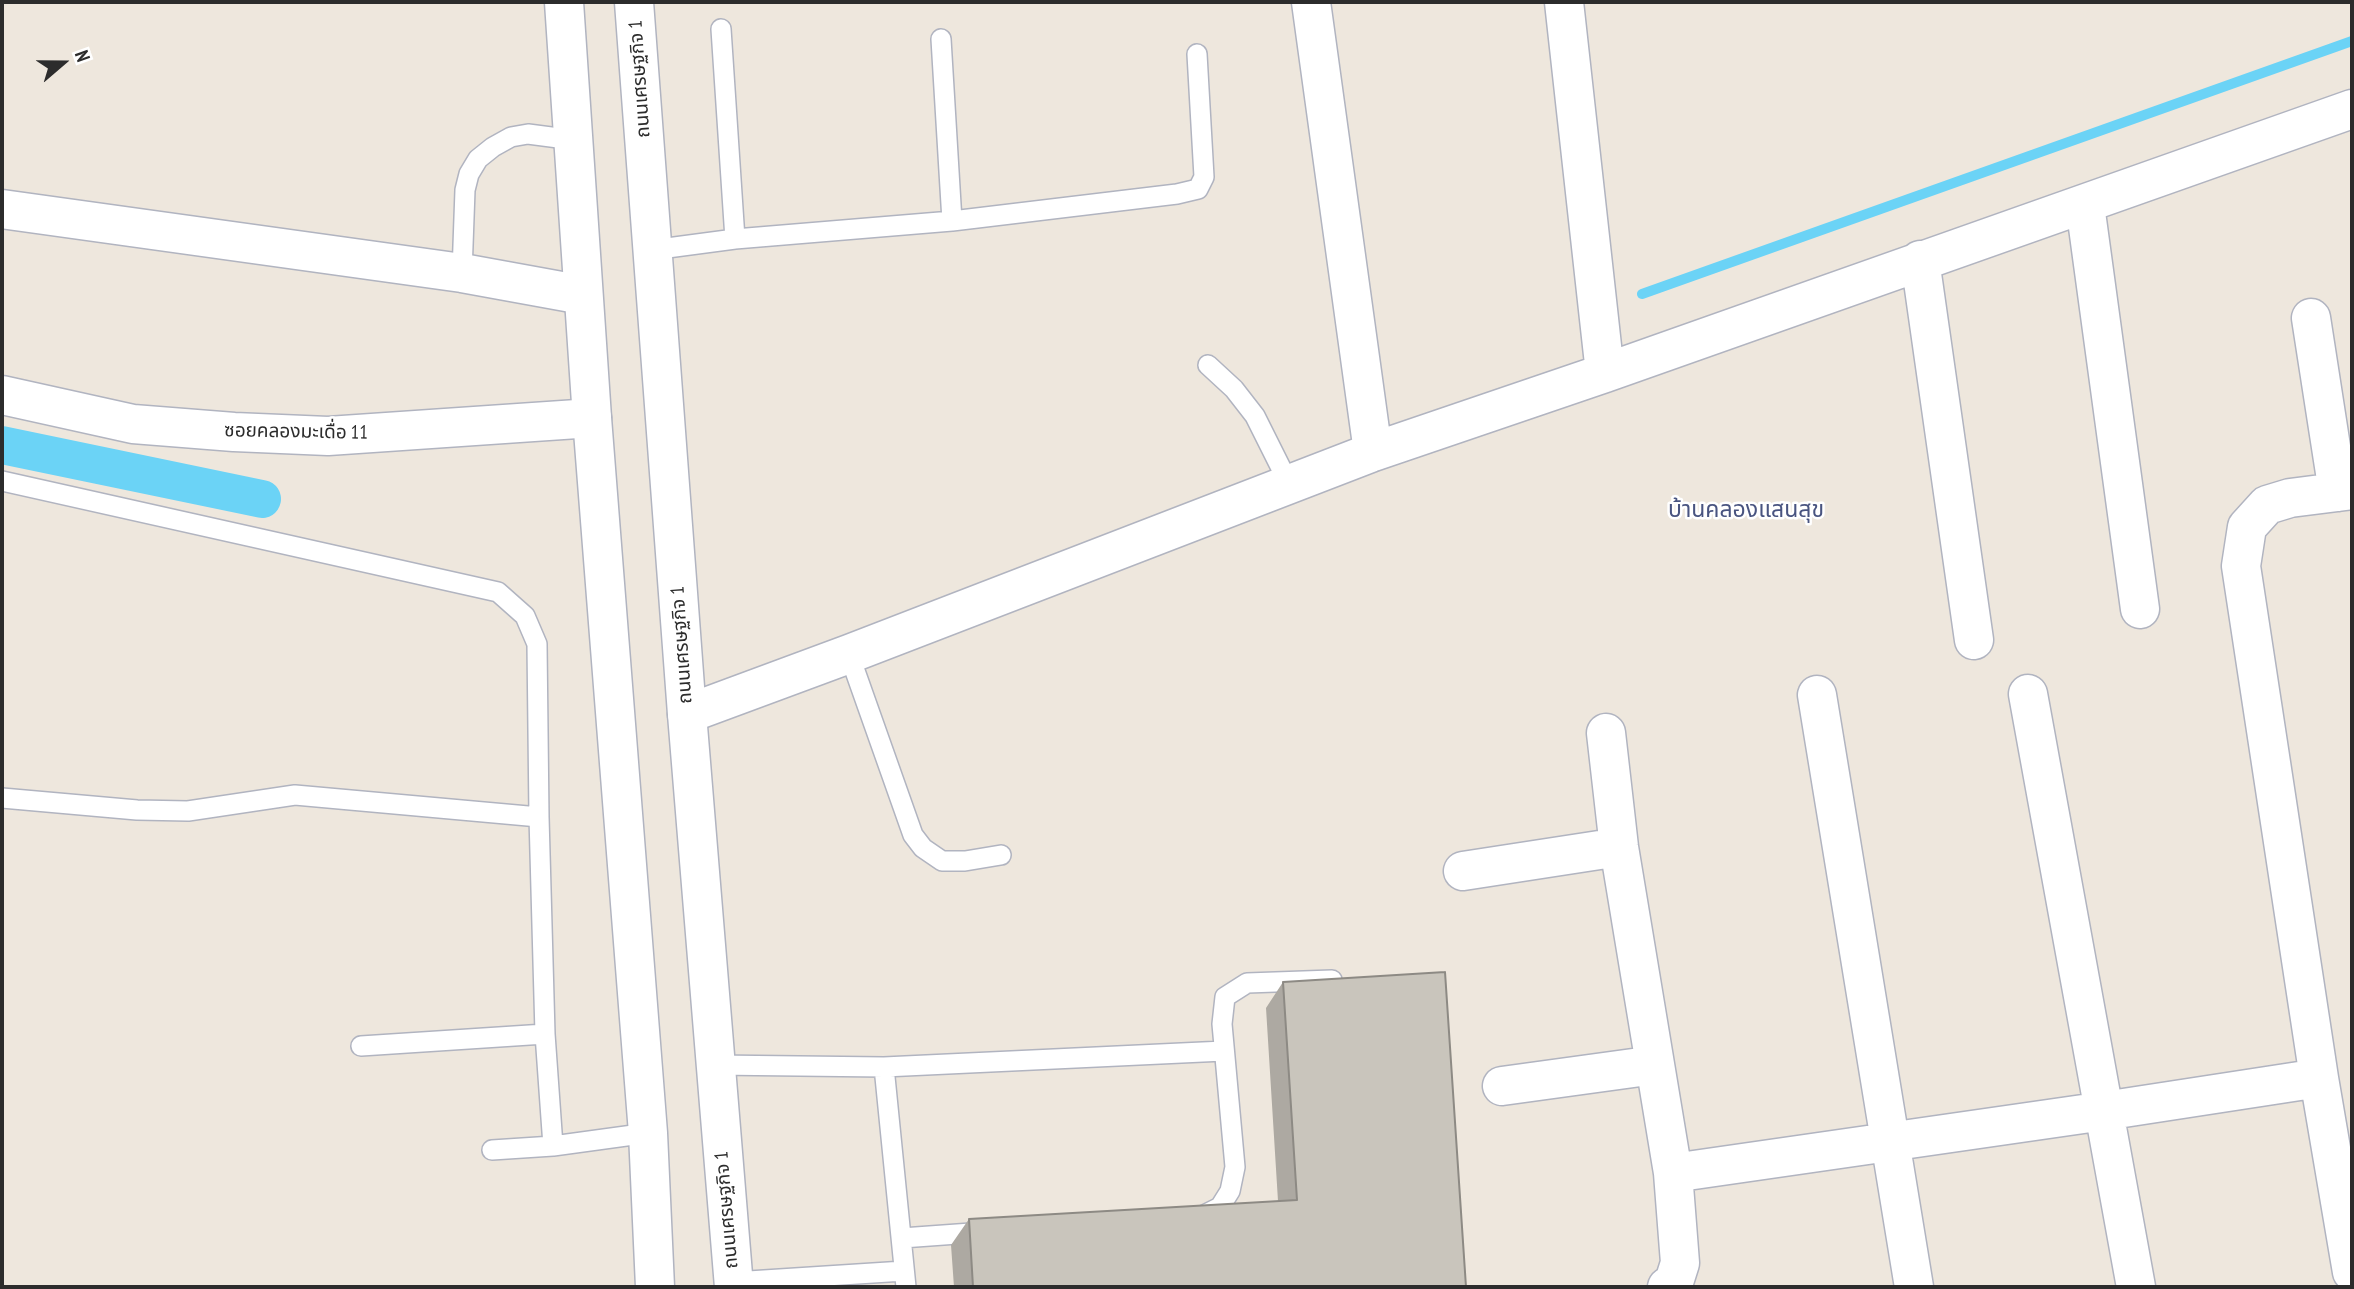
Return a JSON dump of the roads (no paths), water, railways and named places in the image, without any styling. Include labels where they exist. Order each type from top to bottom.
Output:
[{"type":"street","points":[[564,2],[592,418],[648,1133],[655,1287]]},
{"type":"street","name":"ถนนเศรษฐกิจ 1","points":[[634,2],[733,1285]]},
{"type":"street","points":[[1311,2],[1373,452]]},
{"type":"street","points":[[1564,2],[1605,373]]},
{"type":"street","points":[[687,714],[1373,452],[1605,373],[1920,260],[2085,205],[2352,109]]},
{"type":"street","points":[[2085,205],[2140,609]]},
{"type":"street","points":[[2,209],[461,274],[583,295]]},
{"type":"street","points":[[1920,260],[1974,640]]},
{"type":"street","points":[[2311,318],[2345,491],[2290,498],[2267,505],[2247,527],[2241,566],[2319,1078],[2352,1272]]},
{"type":"street","name":"ซอยคลองมะเดื่อ 11","points":[[2,395],[133,424],[328,436],[592,418]]},
{"type":"street","points":[[2028,694],[2136,1287]]},
{"type":"street","points":[[1817,695],[1914,1287]]},
{"type":"street","points":[[1606,733],[1619,847],[1673,1173],[1680,1263],[1674,1282],[1667,1287]]},
{"type":"street","points":[[1463,871],[1619,847]]},
{"type":"street","points":[[1502,1086],[1655,1065]]},
{"type":"street","points":[[1673,1173],[2319,1078]]},
{"type":"lane","points":[[721,29],[735,239]]},
{"type":"lane","points":[[941,39],[952,221]]},
{"type":"lane","points":[[652,250],[735,239],[952,221],[1177,194],[1198,189],[1204,177],[1197,54]]},
{"type":"lane","points":[[461,274],[465,190],[478,159],[511,137],[528,134],[574,140]]},
{"type":"lane","points":[[1208,365],[1234,389],[1255,416],[1289,484]]},
{"type":"lane","points":[[2,481],[498,592],[525,616],[537,644],[545,1034],[553,1146]]},
{"type":"lane","points":[[849,654],[913,835],[923,848],[942,861],[965,861],[1000,855]]},
{"type":"lane","points":[[2,798],[137,810],[188,811],[295,795],[539,817]]},
{"type":"lane","points":[[1184,1219],[1198,1218],[1220,1207],[1230,1191],[1235,1167],[1222,1024],[1225,997],[1247,983],[1354,979]]},
{"type":"lane","points":[[361,1046],[545,1034]]},
{"type":"lane","points":[[715,1065],[884,1067],[1224,1051]]},
{"type":"lane","points":[[733,1285],[905,1279],[884,1067]]},
{"type":"lane","points":[[492,1150],[553,1146],[648,1133]]},
{"type":"lane","points":[[902,1238],[1009,1231]]},
{"type":"waterway","points":[[1642,294],[2352,41]]},
{"type":"waterway","points":[[2,445],[262,499]]},
{"type":"district","name":"บ้านคลองแสนสุข","points":[[1746,510]]}]
